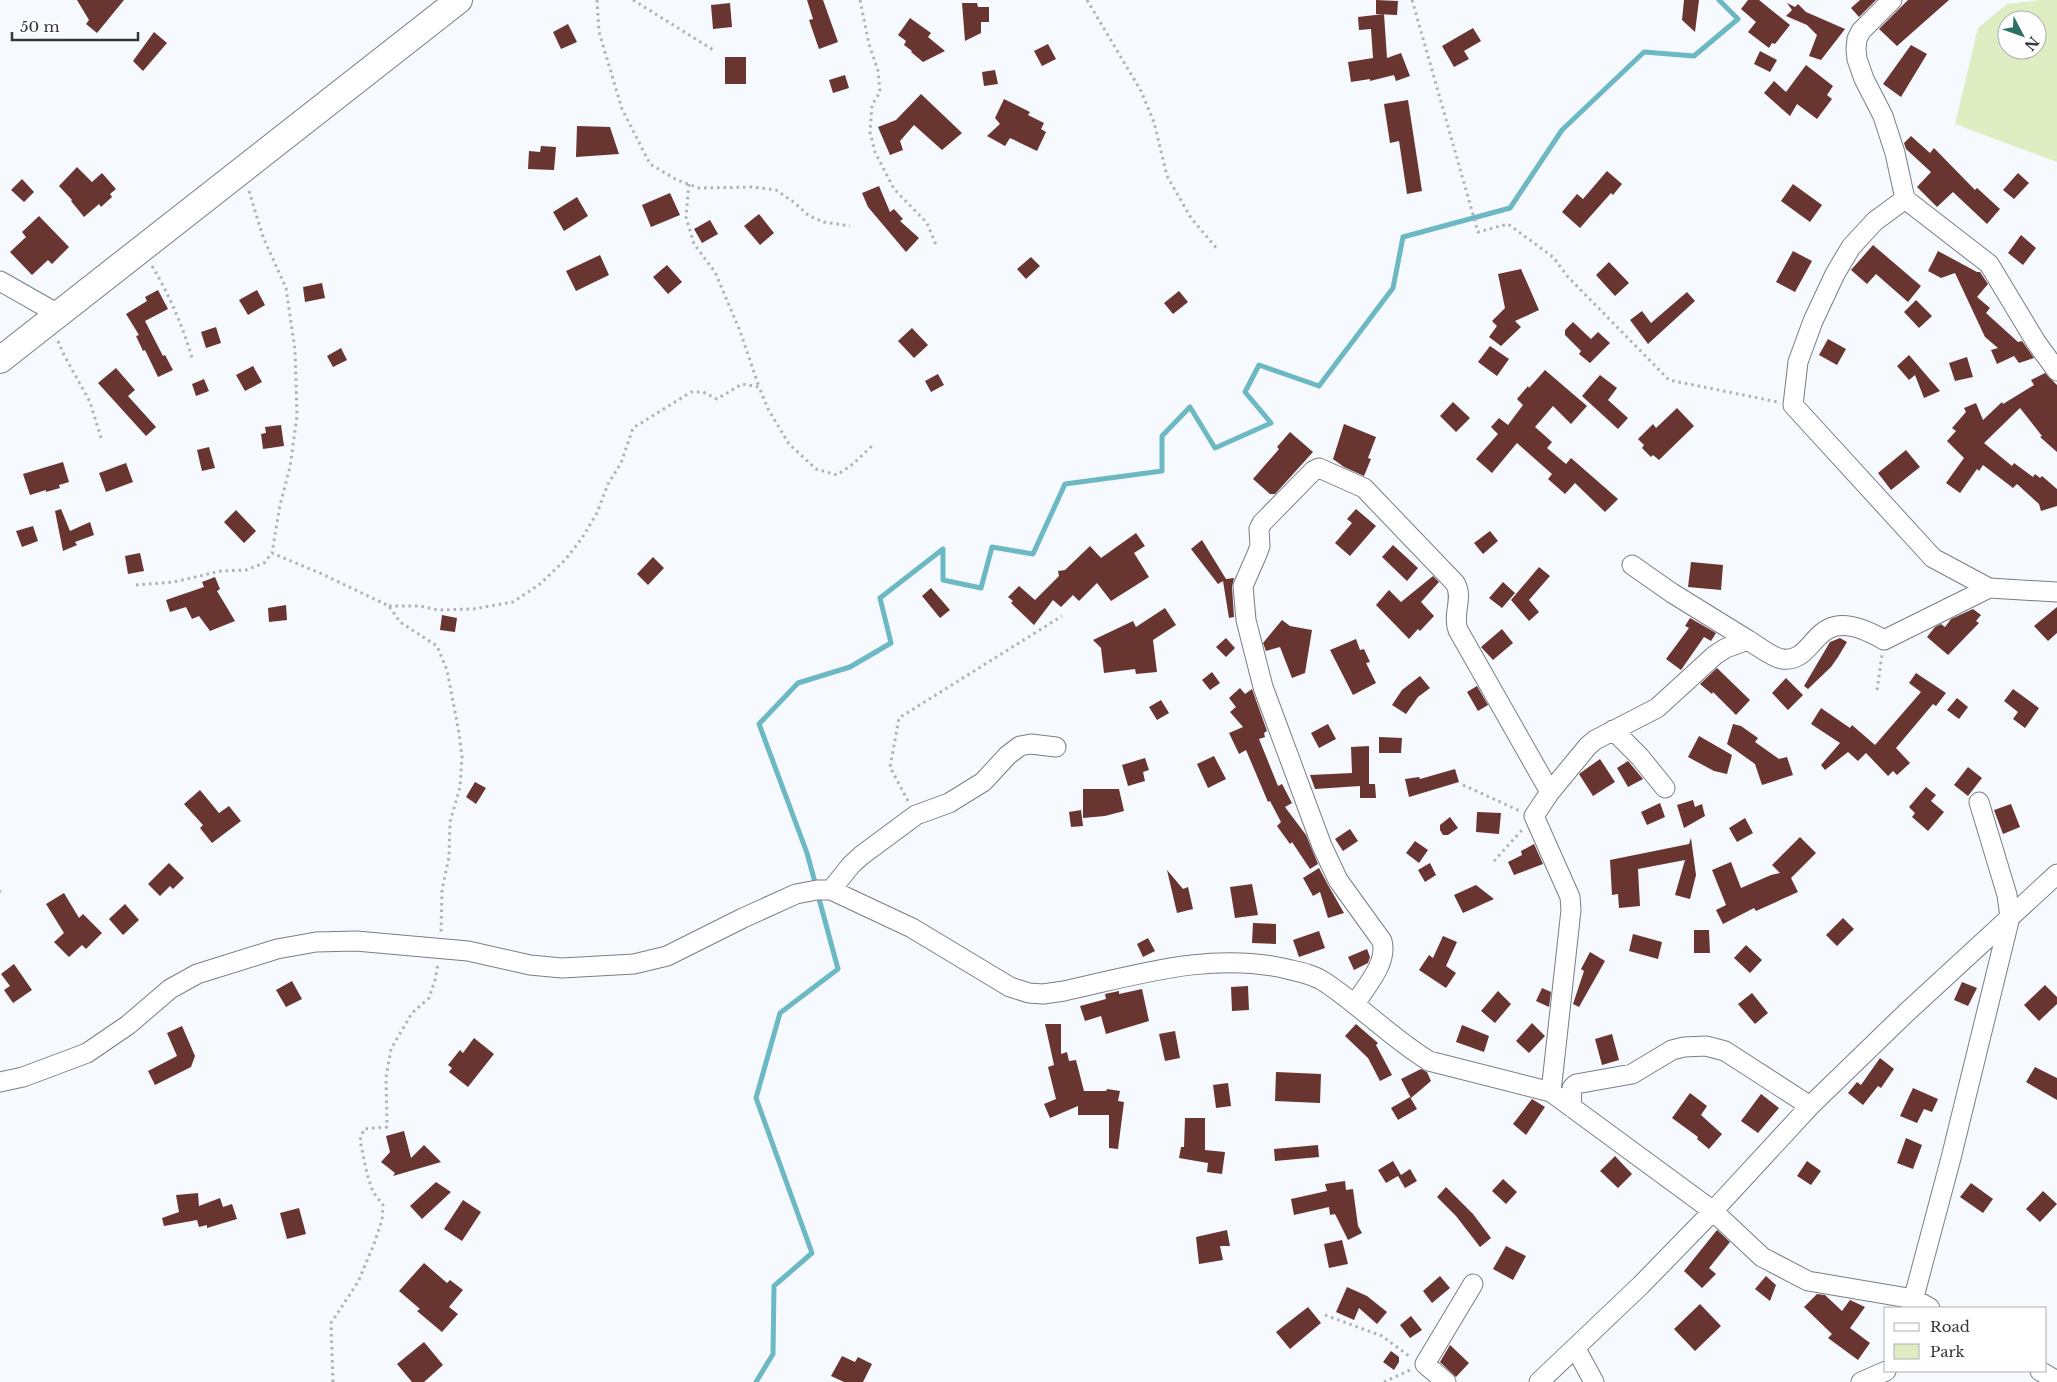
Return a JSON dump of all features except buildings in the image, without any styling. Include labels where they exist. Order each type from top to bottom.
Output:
[{"type":"main road","points":[[0,360],[459,0]]},
{"type":"street","points":[[1892,0],[1861,31],[1857,39],[1856,49],[1857,59],[1864,79],[1883,116],[1895,153],[1906,199],[1989,264],[2036,342],[2057,371]]},
{"type":"street","points":[[1906,199],[1875,221],[1851,246],[1835,274],[1813,321],[1798,362],[1793,405],[1933,558],[1989,588],[2057,592]]},
{"type":"street","points":[[0,281],[54,317]]},
{"type":"street","points":[[1355,1004],[1382,960],[1384,950],[1382,941],[1343,890],[1322,846],[1263,687],[1248,632],[1244,603],[1243,586],[1258,554],[1260,546],[1259,529],[1262,523],[1313,470],[1320,468],[1364,488],[1455,583],[1459,590],[1454,622],[1550,792]]},
{"type":"street","points":[[1632,565],[1672,593],[1780,659],[1788,659],[1802,652],[1820,633],[1840,625],[1860,628],[1884,640],[1989,588]]},
{"type":"street","points":[[1551,1092],[1570,897],[1534,816],[1550,792],[1595,740],[1657,708],[1715,655],[1726,648],[1748,640]]},
{"type":"street","points":[[1613,730],[1640,757],[1665,788]]},
{"type":"street","points":[[831,890],[862,855],[916,815],[949,803],[983,782],[1008,755],[1020,746],[1031,744],[1056,747]]},
{"type":"street","points":[[1912,1304],[1951,1158],[2010,917],[2008,895],[1979,802]]},
{"type":"street","points":[[1539,1382],[1576,1349],[1713,1211],[1810,1106],[1906,1012],[2057,874]]},
{"type":"street","points":[[0,1082],[23,1077],[87,1053],[128,1025],[170,989],[197,974],[277,949],[316,942],[336,941],[468,951],[530,965],[554,967],[634,964],[667,956],[742,918],[796,894],[831,890],[912,928],[1010,987],[1028,993],[1044,994],[1064,991],[1185,965],[1212,962],[1270,964],[1310,974],[1355,1004],[1414,1052],[1428,1061],[1551,1092],[1713,1211],[1762,1257],[1808,1281],[1926,1307]]},
{"type":"street","points":[[1571,1107],[1572,1088],[1576,1084],[1632,1074],[1672,1050],[1695,1045],[1725,1051],[1810,1106]]},
{"type":"street","points":[[1446,1382],[1425,1364],[1473,1284]]},
{"type":"street","points":[[1576,1349],[1594,1382]]},
{"type":"street","points":[[1861,1382],[1884,1372]]},
{"type":"street","points":[[2042,1372],[2057,1381]]},
{"type":"path","points":[[597,0],[600,32],[622,109],[650,164],[676,180],[699,188],[753,187],[776,190],[796,203],[809,216],[824,222],[850,226]]},
{"type":"path","points":[[633,0],[715,51]]},
{"type":"path","points":[[860,0],[869,44],[878,71],[880,92],[872,105],[870,132],[875,152],[894,190],[927,223],[937,247]]},
{"type":"path","points":[[1087,0],[1141,91],[1154,122],[1167,176],[1191,218],[1218,250]]},
{"type":"path","points":[[1412,0],[1478,232],[1508,224],[1553,257],[1568,277],[1669,380],[1793,405]]},
{"type":"path","points":[[136,585],[174,582],[221,571],[246,570],[264,563],[272,553],[280,505],[290,467],[297,416],[295,350],[286,288],[263,237],[244,169]]},
{"type":"path","points":[[689,184],[686,217],[694,244],[715,272],[740,331],[768,409],[789,444],[816,469],[837,475],[853,464],[874,444]]},
{"type":"path","points":[[142,248],[164,286],[183,328],[193,361]]},
{"type":"path","points":[[54,317],[64,354],[90,402],[102,441]]},
{"type":"path","points":[[272,553],[322,574],[389,606],[420,606],[438,610],[473,609],[513,602],[540,584],[565,560],[582,538],[597,513],[608,484],[622,463],[632,428],[691,392],[703,392],[717,399],[742,384],[759,387]]},
{"type":"path","points":[[333,1382],[331,1323],[358,1282],[382,1220],[383,1205],[373,1192],[360,1140],[364,1129],[387,1127],[386,1078],[391,1049],[412,1013],[429,998],[435,980],[440,949],[442,890],[449,857],[450,822],[460,788],[462,757],[460,733],[447,670],[437,646],[400,622],[389,606]]},
{"type":"path","points":[[916,815],[890,767],[898,718],[1062,616]]},
{"type":"path","points":[[1877,690],[1884,640]]},
{"type":"path","points":[[1463,786],[1534,816],[1494,861]]},
{"type":"path","points":[[1325,1315],[1382,1336],[1407,1354]]},
{"type":"path","points":[[1384,1382],[1425,1364]]},
{"type":"green space","points":[[2057,0],[2057,162],[1955,124],[1978,28],[1997,12],[1997,60],[2047,60],[2047,10],[2000,10],[2007,4]]},
{"type":"waterway","points":[[816,886],[807,853],[759,724],[798,683],[850,667],[891,643],[880,598],[943,549],[943,580],[981,588],[992,547],[1033,554],[1065,484],[1162,471],[1162,436],[1190,407],[1215,448],[1271,423],[1245,392],[1259,365],[1319,386],[1393,288],[1403,237],[1510,208],[1562,130],[1644,52],[1694,56],[1738,19],[1719,0]]},
{"type":"waterway","points":[[756,1382],[773,1354],[774,1286],[812,1253],[756,1098],[780,1013],[838,969],[818,895]]}]
